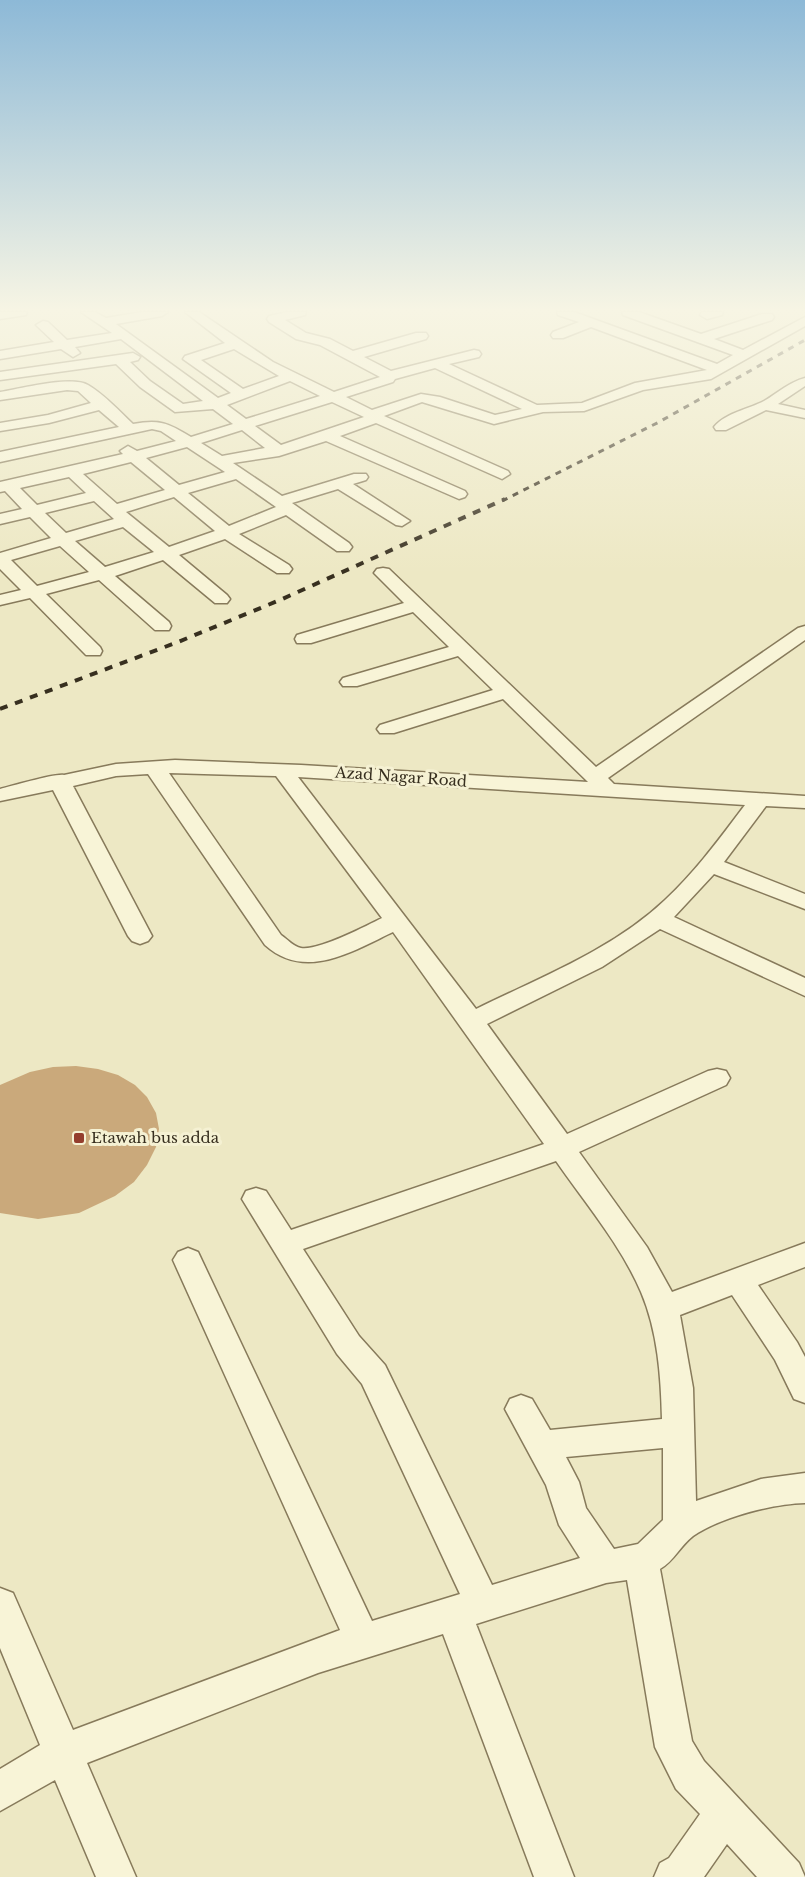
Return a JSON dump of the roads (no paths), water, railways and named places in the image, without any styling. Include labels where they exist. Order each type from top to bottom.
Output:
[{"type":"street","points":[[98,400],[132,431]]},
{"type":"street","points":[[165,400],[175,407],[186,409],[226,400]]},
{"type":"street","points":[[209,400],[279,451]]},
{"type":"street","points":[[4,486],[136,457],[326,400]]},
{"type":"street","points":[[339,400],[416,437],[502,474]]},
{"type":"street","points":[[220,461],[279,451],[327,436],[417,400]]},
{"type":"street","points":[[432,400],[494,420],[553,407],[584,407],[604,400]]},
{"type":"street","points":[[514,400],[536,410]]},
{"type":"street","points":[[721,427],[775,400]]},
{"type":"street","points":[[0,427],[49,419],[103,404]]},
{"type":"street","points":[[766,406],[805,414]]},
{"type":"street","points":[[0,457],[158,425],[220,461],[344,547]]},
{"type":"street","points":[[106,436],[136,457],[228,534],[283,569]]},
{"type":"street","points":[[327,436],[459,494]]},
{"type":"street","points":[[347,462],[416,437]]},
{"type":"street","points":[[72,472],[120,516],[221,599]]},
{"type":"street","points":[[93,651],[0,558],[62,539],[176,492],[238,473]]},
{"type":"street","points":[[0,600],[104,574],[167,555],[228,534],[284,505],[360,477]]},
{"type":"street","points":[[339,483],[402,521]]},
{"type":"street","points":[[4,486],[162,626]]},
{"type":"street","points":[[0,519],[99,495]]},
{"type":"street","points":[[383,573],[602,784],[746,670],[805,632]]},
{"type":"street","points":[[304,639],[417,605]]},
{"type":"street","points":[[350,682],[461,649]]},
{"type":"street","points":[[387,729],[506,692]]},
{"type":"street","points":[[154,767],[273,940],[285,951],[301,956],[316,955],[397,921]]},
{"type":"street","name":"Azad Nagar Road","points":[[0,795],[59,780],[116,770],[154,767],[282,770],[602,784],[805,802]]},
{"type":"street","points":[[282,770],[397,921],[562,1149],[645,1270],[663,1308],[672,1348],[680,1525]]},
{"type":"street","points":[[59,780],[140,936]]},
{"type":"street","points":[[470,1022],[597,959],[659,919],[711,865],[760,799]]},
{"type":"street","points":[[711,865],[805,902]]},
{"type":"street","points":[[659,919],[805,988]]},
{"type":"street","points":[[285,1245],[562,1149],[717,1078]]},
{"type":"street","points":[[256,1199],[344,1338],[374,1375],[469,1609],[554,1877]]},
{"type":"street","points":[[663,1308],[805,1255]]},
{"type":"street","points":[[188,1260],[363,1641]]},
{"type":"street","points":[[738,1280],[786,1351],[805,1389]]},
{"type":"street","points":[[521,1409],[562,1482],[571,1514],[624,1564],[674,1747],[690,1775],[785,1877]]},
{"type":"street","points":[[541,1445],[677,1432]]},
{"type":"street","points":[[0,1791],[63,1753],[318,1655],[654,1554],[680,1525],[719,1508],[787,1489],[805,1488]]},
{"type":"street","points":[[0,1605],[116,1877]]},
{"type":"street","points":[[674,1877],[683,1872],[724,1814]]},
{"type":"railway","points":[[502,501],[699,400]]},
{"type":"railway","points":[[0,709],[178,642],[280,600],[505,499]]},
{"type":"place","name":"Etawah bus adda","points":[[79,1138]]}]
